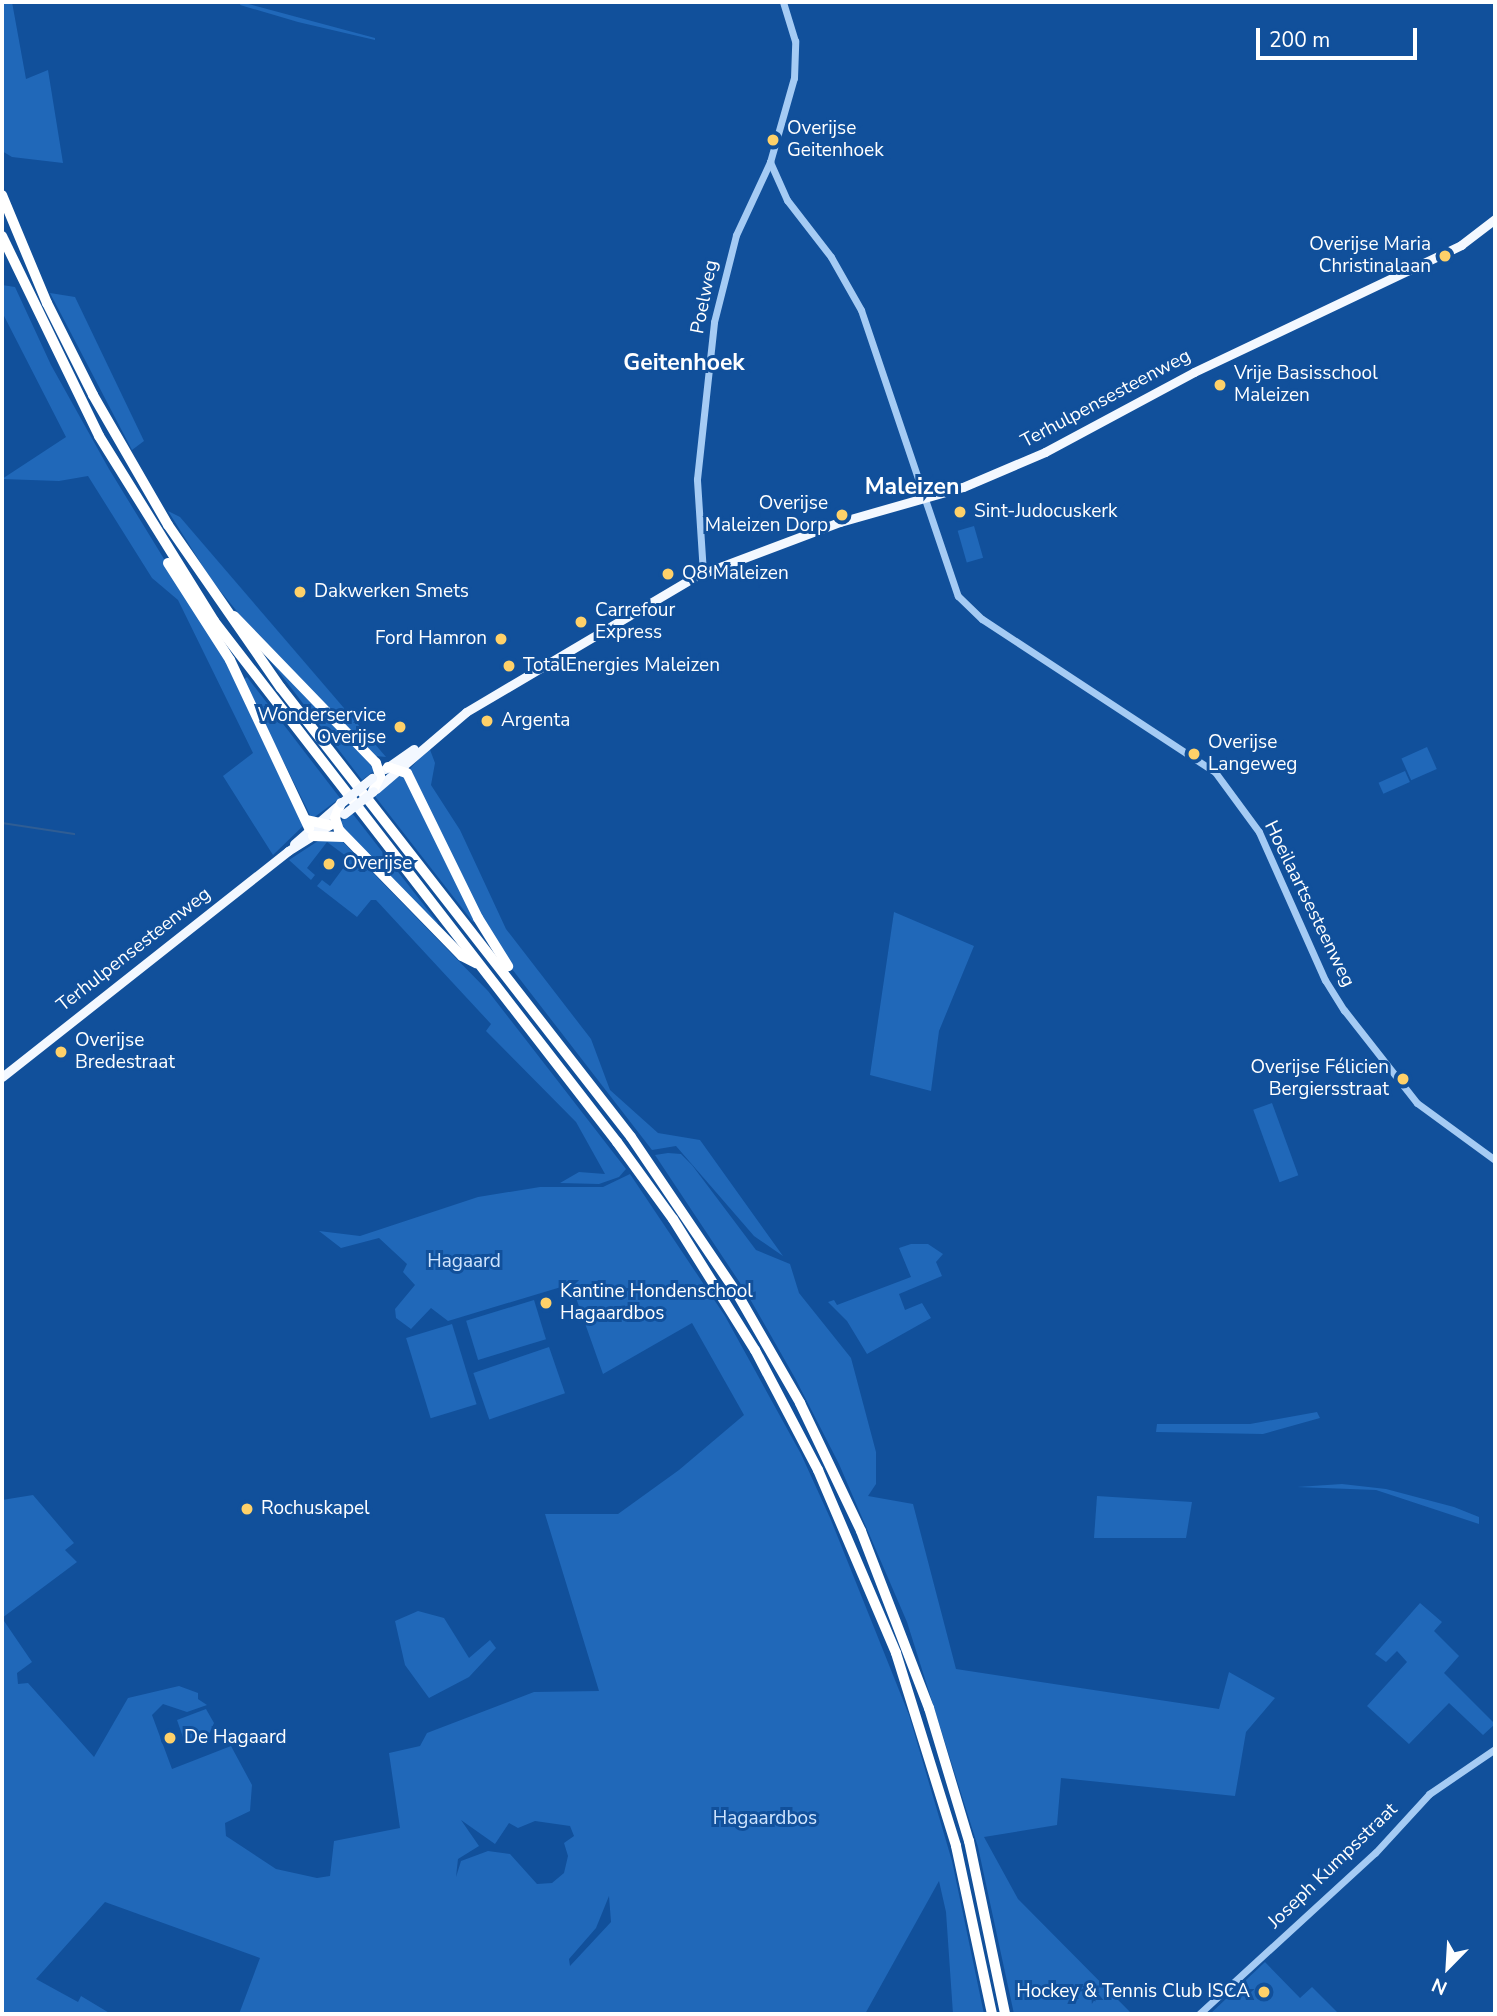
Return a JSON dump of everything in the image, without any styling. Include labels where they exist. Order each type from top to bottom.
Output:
[{"type":"highway","points":[[2,195],[47,303],[93,395],[150,496],[225,611],[521,994],[685,1213],[766,1343],[833,1470],[929,1707],[969,1841],[1005,2014]]},
{"type":"highway","points":[[2,236],[81,402],[158,535],[214,621],[480,964],[673,1219],[755,1350],[818,1471],[917,1713],[957,1846],[992,2014]]},
{"type":"highway","points":[[158,535],[161,553],[246,690],[311,827],[347,838]]},
{"type":"highway","points":[[197,608],[214,621]]},
{"type":"highway","points":[[225,611],[239,618],[368,755],[382,774]]},
{"type":"highway","points":[[368,755],[404,765],[478,918],[521,994]]},
{"type":"highway","points":[[373,791],[382,774],[404,765]]},
{"type":"highway","points":[[311,827],[333,819],[341,803]]},
{"type":"highway","points":[[333,819],[347,838],[462,956],[480,964]]},
{"type":"main road","name":"Terhulpensesteenweg","points":[[404,765],[428,741],[506,686],[703,573],[840,522],[977,482],[1080,436],[1194,372],[1461,245],[1495,219]]},
{"type":"main road","points":[[341,803],[382,774]]},
{"type":"main road","points":[[333,819],[373,791]]},
{"type":"main road","name":"Terhulpensesteenweg","points":[[2,1077],[288,851],[311,827]]},
{"type":"street","name":"Poelweg","points":[[703,573],[697,479],[714,322],[736,235],[770,162],[795,68],[794,41],[783,2]]},
{"type":"street","name":"Hoeilaartsesteenweg","points":[[770,162],[788,200],[831,257],[861,310],[948,577],[973,613],[1215,772],[1259,832],[1325,980],[1345,1010],[1418,1103],[1495,1160]]},
{"type":"street","name":"Joseph Kumpsstraat","points":[[1199,2014],[1375,1853],[1429,1794],[1495,1749]]},
{"type":"green space","points":[[2,2],[12,2],[26,79],[48,70],[63,163],[12,157],[2,151]]},
{"type":"green space","points":[[241,2],[375,40],[298,22],[240,5]]},
{"type":"green space","points":[[2,285],[15,287],[51,365],[109,469],[221,652],[303,826],[273,855],[223,776],[253,753],[178,600],[152,578],[88,476],[59,481],[2,479],[66,437],[2,312]]},
{"type":"green space","points":[[50,293],[75,297],[144,441],[132,450]]},
{"type":"green space","points":[[168,511],[180,517],[386,757],[376,756],[245,621],[212,581]]},
{"type":"green space","points":[[974,526],[983,558],[967,562],[958,531]]},
{"type":"green space","points":[[265,654],[330,719],[375,770],[362,780]]},
{"type":"green space","points":[[247,677],[340,798],[312,819],[243,680]]},
{"type":"green space","points":[[429,747],[435,763],[431,785],[460,830],[506,929],[591,1039],[610,1090],[658,1133],[700,1140],[783,1256],[754,1236],[676,1146],[652,1150],[512,969],[494,941],[412,775],[410,769]]},
{"type":"green space","points":[[1427,747],[1437,769],[1411,780],[1401,758]]},
{"type":"green space","points":[[1405,771],[1410,782],[1383,794],[1379,783]]},
{"type":"green space","points":[[402,774],[476,920],[473,922],[374,795]]},
{"type":"green space","points":[[352,813],[438,923],[436,925],[337,824]]},
{"type":"green space","points":[[339,838],[488,991],[626,1169],[619,1177],[599,1184],[560,1183],[579,1172],[605,1174],[576,1122],[486,1031],[491,1024],[376,900],[371,900],[357,917],[317,886],[322,880],[330,886],[350,859],[327,842],[307,868],[315,875],[311,880],[289,860],[318,841]]},
{"type":"green space","points":[[894,912],[974,946],[939,1031],[931,1091],[870,1075]]},
{"type":"green space","points":[[1272,1103],[1298,1175],[1280,1182],[1253,1110]]},
{"type":"green space","points":[[681,1154],[692,1165],[756,1250],[790,1264],[799,1293],[851,1358],[876,1452],[876,1484],[868,1496],[913,1504],[956,1669],[1219,1709],[1229,1672],[1275,1698],[1246,1732],[1235,1796],[1061,1778],[1057,1825],[984,1837],[1018,1899],[1132,2014],[1014,2014],[978,1847],[907,1622],[839,1464],[795,1378],[746,1292],[655,1155]]},
{"type":"green space","points":[[630,1174],[725,1316],[801,1454],[831,1520],[909,1715],[952,1861],[984,2014],[953,2014],[946,1912],[939,1881],[865,2014],[239,2014],[260,1958],[105,1902],[36,1979],[78,2002],[81,1996],[111,2014],[2,2014],[2,1618],[32,1662],[17,1673],[18,1684],[28,1683],[94,1757],[128,1698],[179,1686],[198,1693],[198,1699],[207,1705],[187,1712],[163,1704],[152,1715],[172,1769],[231,1746],[252,1785],[250,1811],[225,1823],[226,1836],[276,1869],[317,1878],[330,1876],[334,1841],[400,1828],[389,1753],[420,1746],[427,1733],[534,1692],[599,1691],[545,1514],[618,1514],[679,1470],[744,1415],[692,1323],[603,1374],[571,1284],[448,1321],[431,1308],[411,1329],[396,1318],[395,1309],[415,1285],[403,1272],[407,1264],[379,1238],[341,1248],[319,1231],[360,1236],[478,1197],[540,1187],[603,1187]],"holes":[[[461,1820],[495,1844],[509,1823],[518,1828],[535,1821],[570,1826],[574,1836],[564,1843],[568,1856],[564,1873],[552,1883],[537,1884],[510,1854],[488,1851],[461,1861],[456,1877],[458,1859],[479,1846]],[[609,1896],[611,1922],[570,1966],[569,1959],[596,1928]]]},
{"type":"green space","points":[[911,1244],[928,1244],[943,1254],[936,1262],[942,1276],[899,1294],[905,1310],[922,1303],[931,1318],[867,1354],[847,1321],[828,1302],[834,1300],[837,1305],[911,1277],[899,1248]]},
{"type":"green space","points":[[534,1300],[546,1339],[478,1360],[466,1321]]},
{"type":"green space","points":[[452,1324],[477,1404],[431,1418],[406,1338]]},
{"type":"green space","points":[[549,1347],[565,1393],[489,1419],[473,1373]]},
{"type":"green space","points":[[1317,1412],[1320,1418],[1263,1434],[1156,1432],[1157,1424],[1250,1424]]},
{"type":"green space","points":[[1342,1484],[1386,1489],[1454,1507],[1479,1517],[1479,1524],[1376,1490],[1297,1487]]},
{"type":"green space","points":[[33,1495],[74,1543],[65,1550],[77,1562],[2,1618],[2,1500]]},
{"type":"green space","points":[[1097,1496],[1192,1502],[1186,1538],[1094,1538]]},
{"type":"green space","points":[[1420,1603],[1442,1622],[1434,1631],[1459,1656],[1444,1673],[1495,1724],[1483,1735],[1449,1703],[1409,1744],[1367,1706],[1407,1662],[1397,1651],[1386,1662],[1375,1654]]},
{"type":"green space","points":[[418,1611],[444,1618],[469,1658],[490,1640],[496,1648],[469,1677],[429,1698],[405,1665],[395,1621]]},
{"type":"green space","points":[[206,1709],[214,1723],[209,1734],[185,1743],[177,1720]]},
{"type":"green space","name":"Hockey & Tennis Club ISCA","points":[[1265,1962],[1300,1998],[1312,1987],[1339,2014],[1210,2014]]},
{"type":"waterway","points":[[2,823],[74,834]]},
{"type":"place","name":"Overijse Geitenhoek","points":[[773,140]]},
{"type":"place","name":"Overijse Maria Christinalaan","points":[[1445,256]]},
{"type":"place","name":"Vrije Basisschool Maleizen","points":[[1220,385]]},
{"type":"place","name":"Sint-Judocuskerk","points":[[960,512]]},
{"type":"place","name":"Overijse Maleizen Dorp","points":[[842,515]]},
{"type":"place","name":"Q8 Maleizen","points":[[668,574]]},
{"type":"place","name":"Dakwerken Smets","points":[[300,592]]},
{"type":"place","name":"Carrefour Express","points":[[581,622]]},
{"type":"place","name":"Ford Hamron","points":[[501,639]]},
{"type":"place","name":"TotalEnergies Maleizen","points":[[509,666]]},
{"type":"place","name":"Argenta","points":[[487,721]]},
{"type":"place","name":"Wonderservice Overijse","points":[[400,727]]},
{"type":"place","name":"Overijse Langeweg","points":[[1194,754]]},
{"type":"place","name":"Overijse","points":[[329,864]]},
{"type":"place","name":"Overijse Bredestraat","points":[[61,1052]]},
{"type":"place","name":"Overijse Félicien Bergiersstraat","points":[[1403,1079]]},
{"type":"place","name":"Kantine Hondenschool Hagaardbos","points":[[546,1303]]},
{"type":"place","name":"Rochuskapel","points":[[247,1509]]},
{"type":"place","name":"De Hagaard","points":[[170,1738]]},
{"type":"place","name":"Hockey & Tennis Club ISCA","points":[[1264,1992]]},
{"type":"district","name":"Geitenhoek","points":[[684,363]]},
{"type":"district","name":"Maleizen","points":[[912,487]]},
{"type":"park label","name":"Hagaard","points":[[464,1262]]},
{"type":"park label","name":"Hagaardbos","points":[[765,1819]]}]
